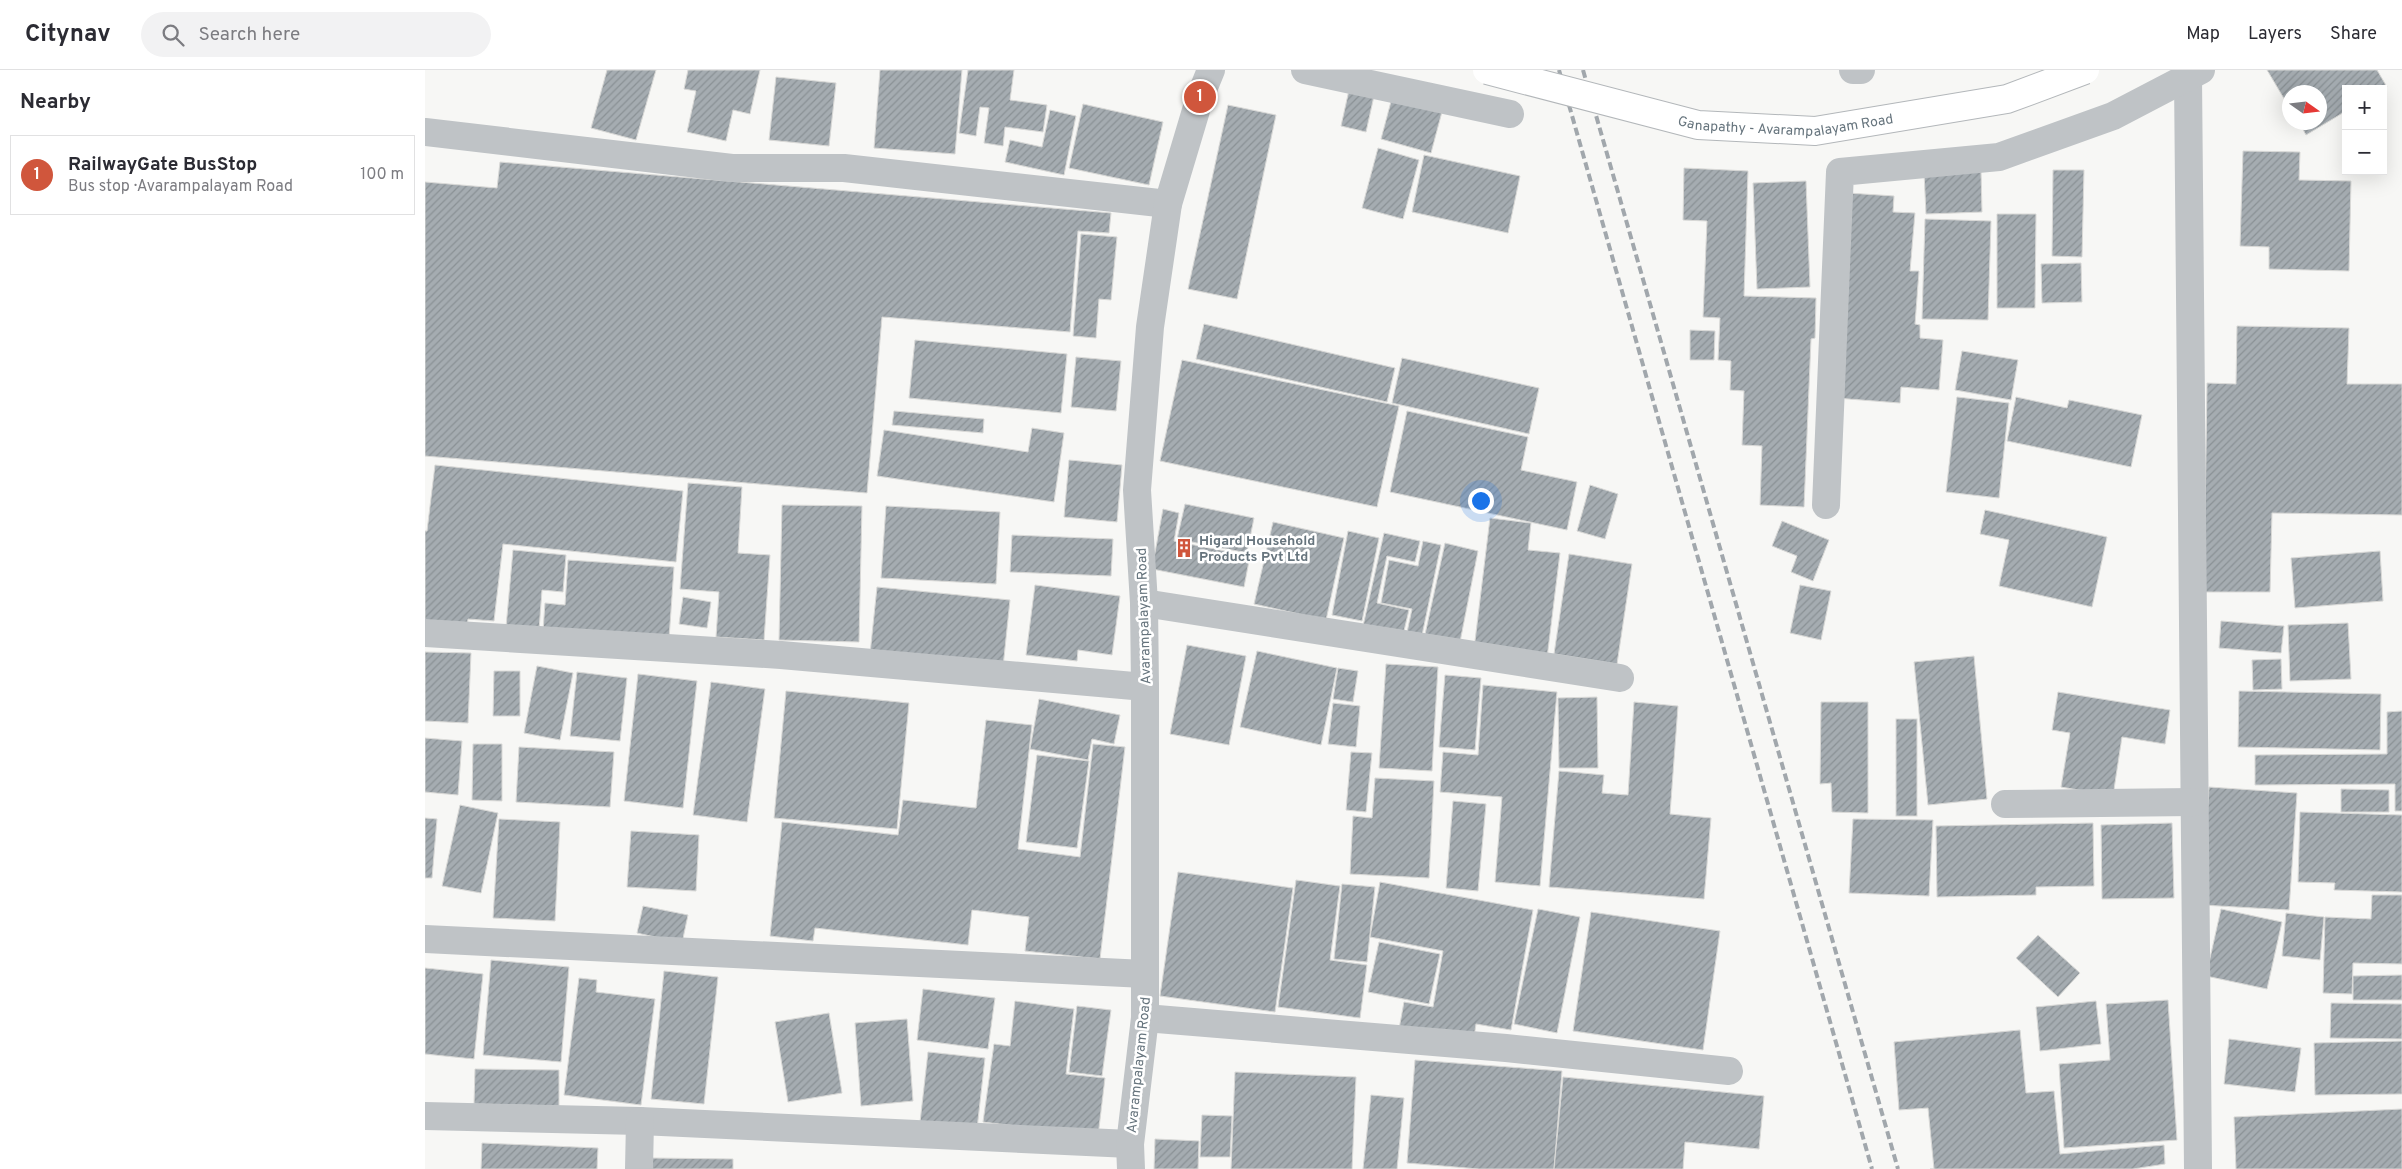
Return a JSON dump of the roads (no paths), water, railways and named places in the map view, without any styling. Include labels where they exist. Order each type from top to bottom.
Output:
[{"type":"main road","name":"Ganapathy - Avarampalayam Road","points":[[1487,70],[1697,125],[1815,131],[2007,99],[2085,70]]},
{"type":"street","name":"Avarampalayam Road","points":[[1130,1156],[1145,1018],[1144,603],[1137,490],[1150,327],[1168,204],[1200,97],[1211,70]]},
{"type":"street","points":[[1305,70],[1510,114]]},
{"type":"street","points":[[1853,70],[1861,70]]},
{"type":"street","points":[[1825,505],[1840,172],[1999,157],[2113,116],[2194,74],[2194,802],[2198,1169]]},
{"type":"street","points":[[425,132],[732,168],[843,168],[1168,204]]},
{"type":"street","points":[[1144,603],[1620,678]]},
{"type":"street","points":[[425,633],[781,655],[1145,687]]},
{"type":"street","points":[[2005,804],[2194,802]]},
{"type":"street","points":[[425,939],[1145,974]]},
{"type":"street","points":[[1145,1018],[1506,1048],[1729,1071]]},
{"type":"street","points":[[425,1116],[640,1121],[1130,1156]]},
{"type":"street","points":[[639,1169],[640,1121]]},
{"type":"railway","points":[[1559,70],[1872,1169]]},
{"type":"railway","points":[[1583,70],[1898,1169]]},
{"type":"place","name":"RailwayGate BusStop","points":[[1200,97]]},
{"type":"place","name":"Higard Household Products Pvt Ltd","points":[[1184,548]]}]
